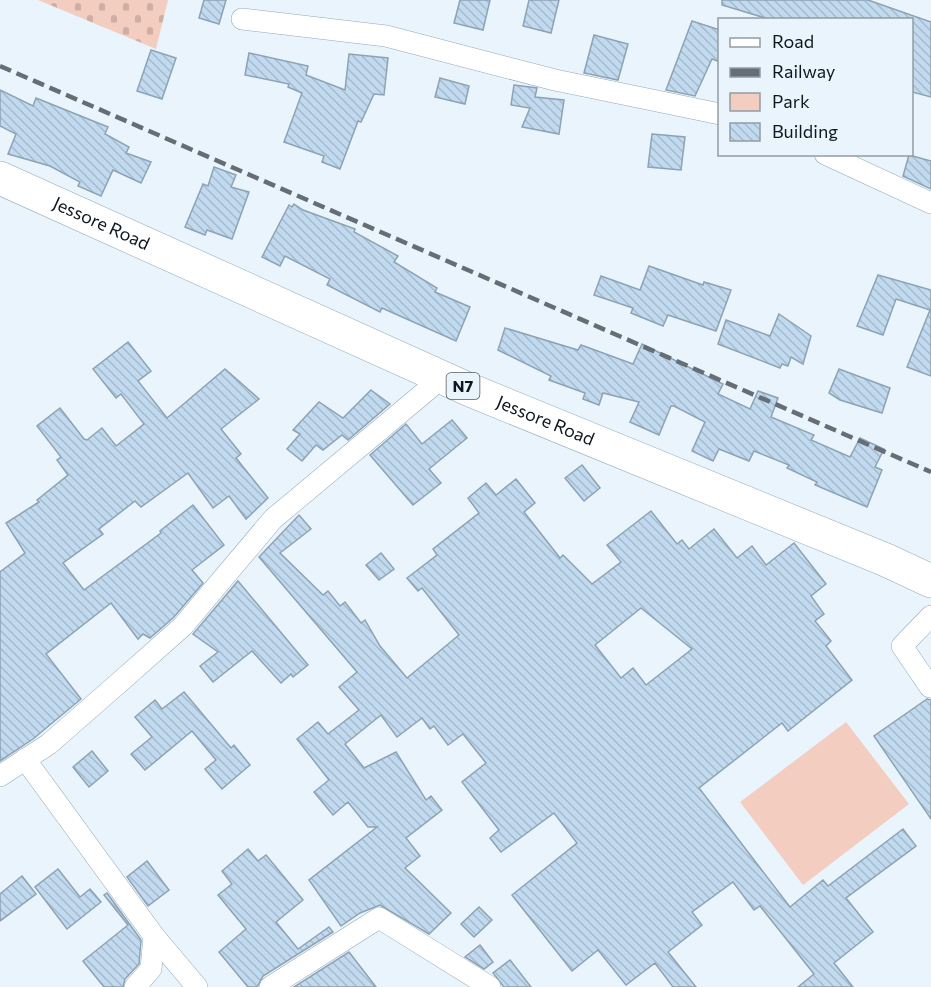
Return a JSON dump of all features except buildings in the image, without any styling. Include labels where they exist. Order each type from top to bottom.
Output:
[{"type":"highway","name":"Jessore Road","points":[[2,181],[443,377],[886,560],[931,581]]},
{"type":"street","points":[[242,19],[386,36],[555,80],[718,114]]},
{"type":"street","points":[[829,156],[931,203]]},
{"type":"street","points":[[0,776],[49,744],[183,626],[273,519],[443,377]]},
{"type":"street","points":[[930,687],[902,646],[931,616]]},
{"type":"street","points":[[25,759],[154,936],[197,987]]},
{"type":"street","points":[[270,987],[379,918],[490,987]]},
{"type":"street","points":[[135,987],[151,969],[154,936]]},
{"type":"green space","points":[[38,0],[168,0],[156,49]]},
{"type":"green space","points":[[846,722],[909,804],[803,885],[740,802]]},
{"type":"railway","points":[[0,66],[931,472]]}]
